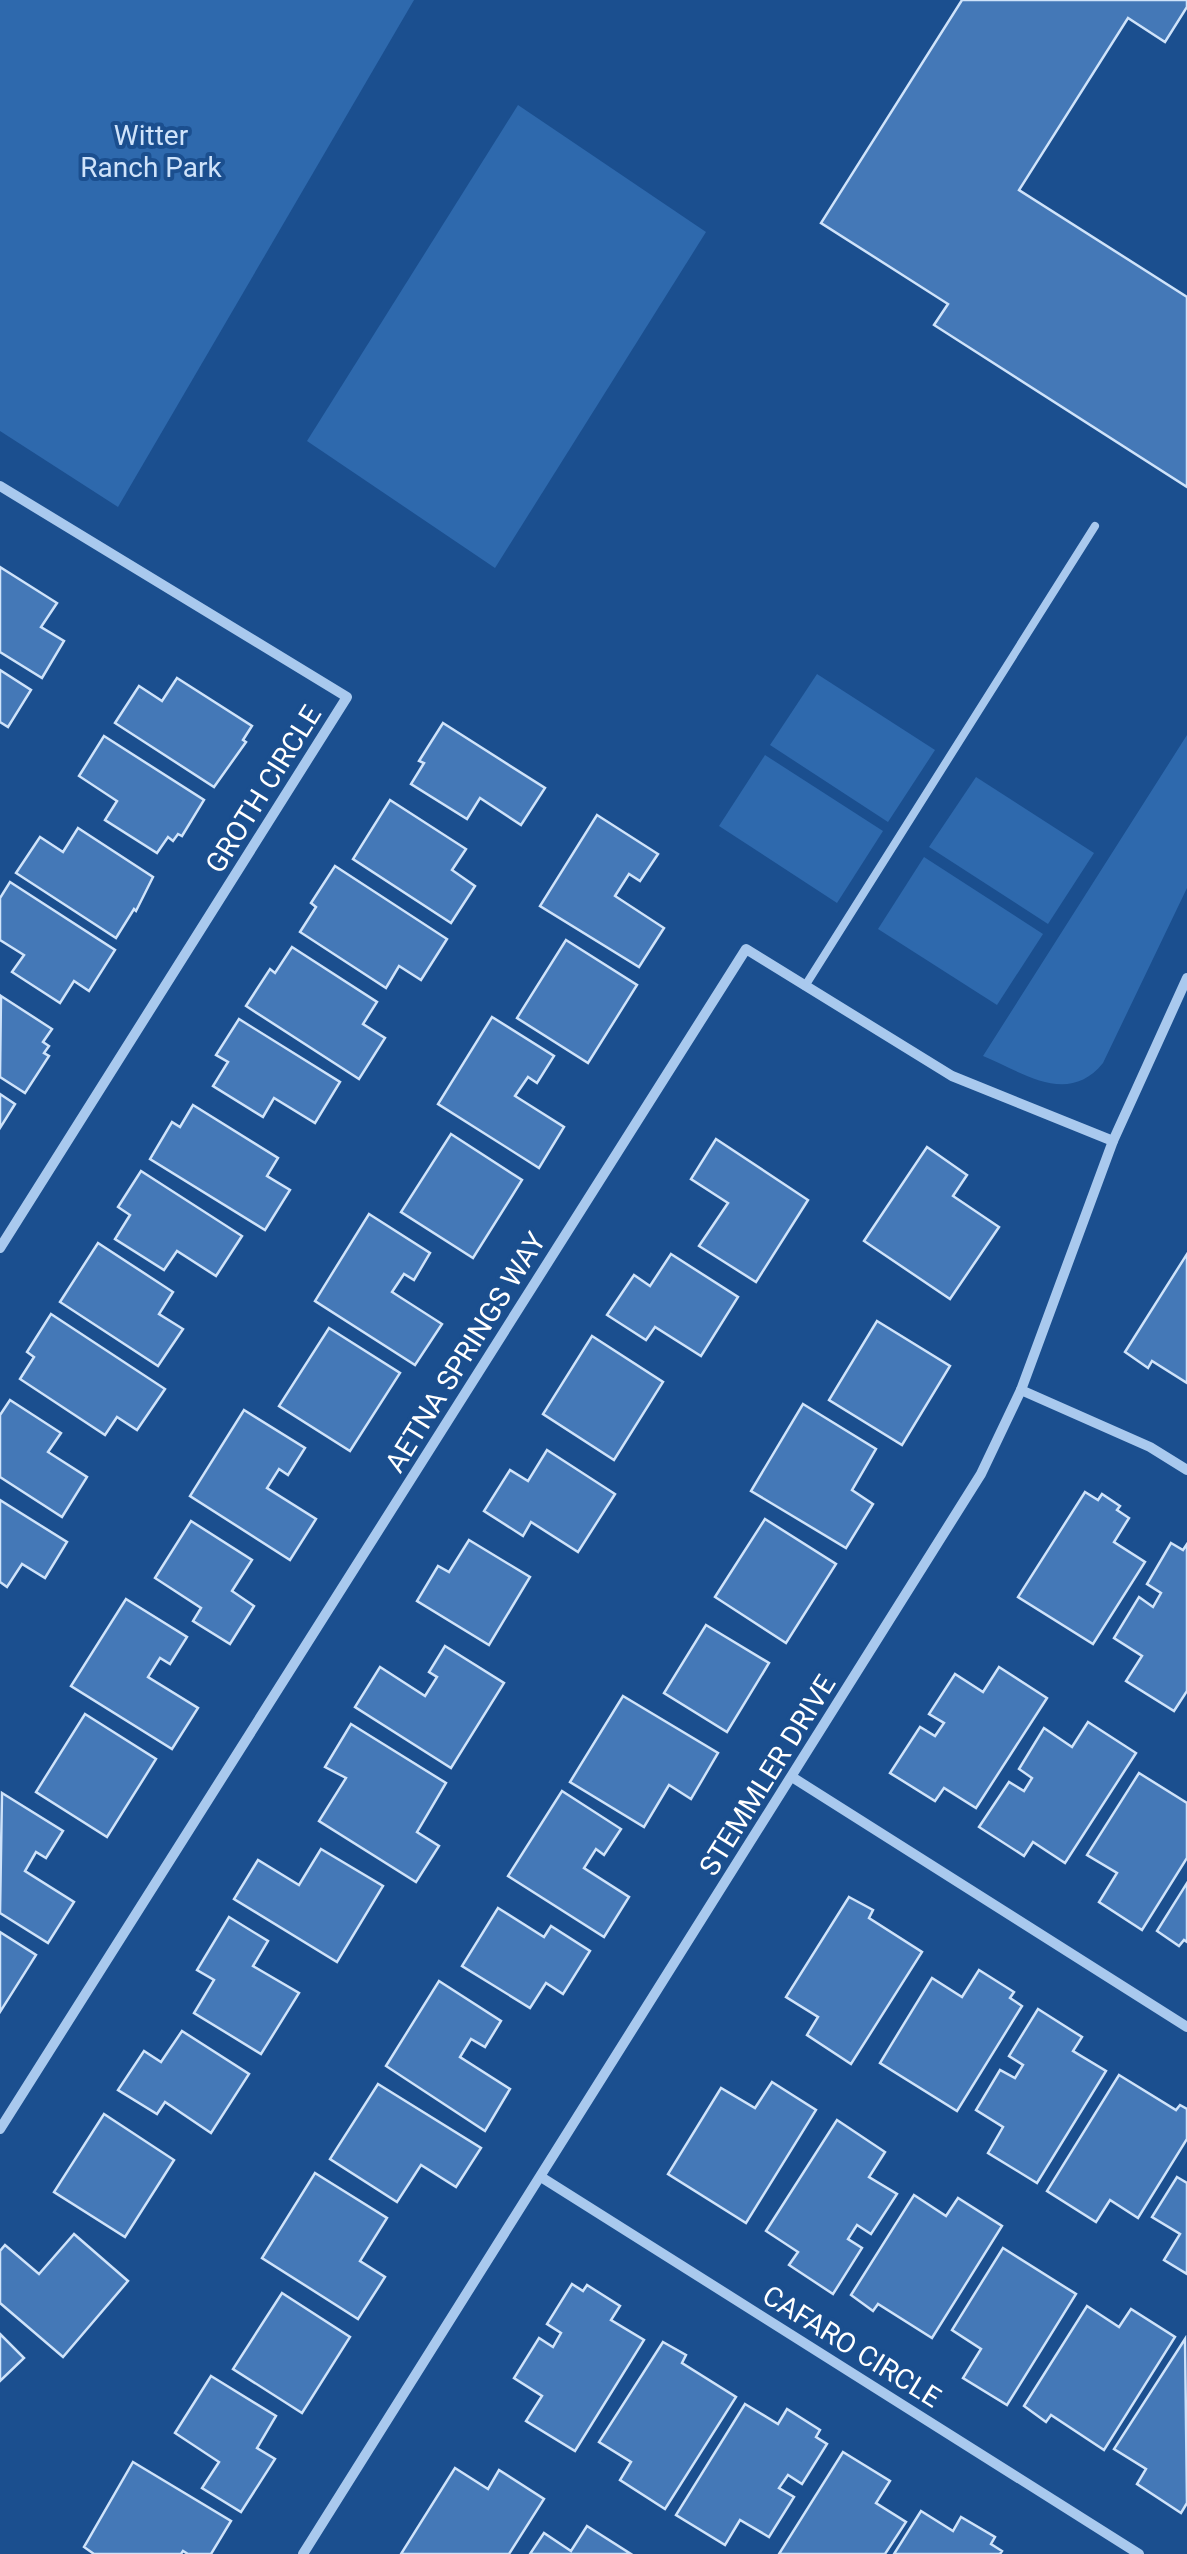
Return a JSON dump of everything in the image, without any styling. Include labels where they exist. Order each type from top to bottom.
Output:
[{"type":"street","name":"GROTH CIRCLE","points":[[0,486],[347,697],[0,1248]]},
{"type":"street","name":"AETNA SPRINGS WAY","points":[[0,2129],[746,949],[952,1076],[1113,1142]]},
{"type":"street","name":"STEMMLER DRIVE","points":[[303,2554],[981,1474],[1022,1390],[1113,1142],[1187,978]]},
{"type":"street","points":[[1022,1390],[1150,1447],[1187,1470]]},
{"type":"street","points":[[792,1777],[1187,2027]]},
{"type":"street","name":"CAFARO CIRCLE","points":[[541,2176],[1140,2554]]},
{"type":"lane","points":[[805,986],[1095,526]]},
{"type":"green space","name":"Witter Ranch Park","points":[[0,0],[414,0],[118,507],[0,431]]},
{"type":"green space","points":[[518,105],[706,232],[495,568],[307,441]]},
{"type":"green space","points":[[817,674],[935,750],[888,822],[770,745]]},
{"type":"green space","points":[[1187,735],[1187,888],[1103,1063],[1089,1076],[1060,1084],[1030,1077],[983,1056]]},
{"type":"green space","points":[[765,755],[883,831],[837,903],[719,826]]},
{"type":"green space","points":[[976,777],[1094,853],[1048,924],[929,847]]},
{"type":"green space","points":[[924,857],[1043,934],[997,1005],[878,929]]},
{"type":"building","points":[[962,0],[1187,0],[1187,7],[1165,42],[1128,18],[1019,190],[1187,297],[1187,487],[934,325],[948,304],[821,223]]},
{"type":"building","points":[[0,567],[57,603],[41,627],[64,641],[42,678],[0,652]]},
{"type":"building","points":[[0,670],[31,690],[8,727],[0,722]]},
{"type":"building","points":[[177,678],[252,726],[243,740],[246,742],[214,787],[115,723],[139,686],[162,701]]},
{"type":"building","points":[[443,723],[545,788],[521,825],[480,798],[467,819],[411,784],[424,763],[419,761]]},
{"type":"building","points":[[104,736],[204,800],[182,836],[178,834],[173,841],[168,837],[157,853],[105,820],[117,801],[79,776]]},
{"type":"building","points":[[390,800],[466,849],[452,870],[475,886],[451,923],[353,859]]},
{"type":"building","points":[[597,815],[658,854],[640,881],[629,874],[615,896],[664,928],[639,967],[540,906]]},
{"type":"building","points":[[78,828],[153,877],[136,911],[116,938],[16,873],[40,837],[63,852]]},
{"type":"building","points":[[335,866],[447,939],[421,980],[399,966],[386,988],[300,932],[316,907],[311,903]]},
{"type":"building","points":[[10,882],[115,950],[89,991],[74,981],[60,1003],[12,972],[24,955],[0,940],[0,898]]},
{"type":"building","points":[[566,940],[637,985],[588,1063],[517,1018]]},
{"type":"building","points":[[292,947],[377,1002],[363,1024],[385,1038],[359,1079],[246,1006],[270,969],[275,973]]},
{"type":"building","points":[[1,996],[52,1029],[43,1042],[49,1046],[44,1053],[49,1056],[25,1093],[0,1077]]},
{"type":"building","points":[[492,1017],[554,1056],[537,1083],[528,1077],[515,1096],[564,1127],[539,1168],[438,1104]]},
{"type":"building","points":[[239,1019],[340,1082],[315,1123],[274,1098],[263,1117],[213,1086],[228,1062],[216,1055]]},
{"type":"building","points":[[0,1094],[15,1104],[0,1128]]},
{"type":"building","points":[[193,1105],[278,1158],[267,1176],[290,1190],[265,1230],[150,1159],[172,1122],[180,1127]]},
{"type":"building","points":[[451,1134],[522,1180],[473,1258],[401,1212]]},
{"type":"building","points":[[716,1139],[808,1200],[756,1282],[699,1246],[728,1203],[691,1179]]},
{"type":"building","points":[[927,1147],[967,1175],[953,1196],[999,1227],[950,1299],[864,1241]]},
{"type":"building","points":[[141,1171],[242,1236],[216,1276],[177,1251],[164,1270],[115,1239],[130,1215],[118,1207]]},
{"type":"building","points":[[369,1214],[430,1253],[414,1280],[404,1274],[392,1292],[442,1324],[415,1365],[315,1301]]},
{"type":"building","points":[[98,1243],[173,1292],[159,1314],[183,1329],[158,1366],[60,1302]]},
{"type":"building","points":[[671,1254],[738,1297],[701,1356],[655,1327],[646,1340],[607,1315],[634,1275],[650,1286]]},
{"type":"building","points":[[1187,1254],[1187,1383],[1152,1361],[1148,1368],[1125,1352]]},
{"type":"building","points":[[51,1314],[165,1389],[137,1430],[117,1417],[105,1435],[20,1379],[34,1357],[27,1352]]},
{"type":"building","points":[[877,1321],[950,1366],[902,1445],[829,1400]]},
{"type":"building","points":[[329,1328],[400,1373],[350,1451],[279,1406]]},
{"type":"building","points":[[592,1336],[663,1382],[614,1460],[543,1414]]},
{"type":"building","points":[[10,1400],[61,1433],[48,1452],[87,1477],[62,1517],[0,1477],[0,1415]]},
{"type":"building","points":[[803,1404],[876,1449],[852,1490],[873,1504],[846,1548],[751,1491]]},
{"type":"building","points":[[244,1410],[305,1448],[288,1475],[279,1469],[267,1488],[316,1519],[290,1560],[190,1496]]},
{"type":"building","points":[[547,1450],[615,1494],[578,1552],[531,1522],[523,1536],[484,1511],[510,1470],[528,1481]]},
{"type":"building","points":[[1085,1492],[1098,1500],[1102,1494],[1120,1506],[1117,1510],[1129,1518],[1114,1542],[1145,1562],[1093,1644],[1018,1597]]},
{"type":"building","points":[[0,1500],[67,1542],[45,1578],[22,1564],[7,1587],[0,1582]]},
{"type":"building","points":[[765,1519],[836,1564],[786,1643],[715,1597]]},
{"type":"building","points":[[191,1521],[252,1560],[232,1591],[254,1606],[230,1644],[193,1621],[201,1608],[155,1578]]},
{"type":"building","points":[[469,1540],[530,1577],[489,1645],[417,1601],[438,1566],[449,1572]]},
{"type":"building","points":[[1171,1543],[1183,1550],[1187,1544],[1187,1691],[1174,1711],[1126,1681],[1142,1656],[1114,1638],[1139,1597],[1153,1607],[1161,1593],[1147,1584]]},
{"type":"building","points":[[126,1599],[187,1637],[170,1664],[160,1658],[148,1677],[198,1708],[172,1749],[71,1686]]},
{"type":"building","points":[[706,1625],[769,1663],[727,1732],[664,1693]]},
{"type":"building","points":[[445,1646],[504,1683],[451,1768],[355,1707],[380,1667],[425,1696],[437,1677],[429,1672]]},
{"type":"building","points":[[999,1667],[1047,1698],[976,1808],[944,1788],[935,1801],[890,1773],[920,1727],[935,1736],[944,1723],[929,1714],[955,1674],[983,1692]]},
{"type":"building","points":[[623,1696],[718,1753],[691,1799],[669,1785],[644,1827],[570,1782]]},
{"type":"building","points":[[85,1714],[156,1759],[107,1837],[36,1792]]},
{"type":"building","points":[[1088,1722],[1136,1753],[1065,1863],[1033,1842],[1024,1856],[979,1827],[1009,1782],[1024,1791],[1032,1778],[1019,1769],[1044,1728],[1072,1747]]},
{"type":"building","points":[[351,1724],[446,1783],[417,1832],[439,1846],[416,1882],[319,1821],[346,1778],[325,1767]]},
{"type":"building","points":[[1139,1773],[1187,1803],[1187,1858],[1142,1930],[1099,1902],[1117,1873],[1087,1855]]},
{"type":"building","points":[[562,1791],[621,1829],[604,1855],[596,1849],[584,1868],[629,1897],[604,1937],[508,1876]]},
{"type":"building","points":[[2,1793],[63,1831],[46,1858],[36,1852],[25,1871],[74,1902],[48,1943],[0,1913]]},
{"type":"building","points":[[321,1849],[383,1886],[337,1962],[234,1899],[258,1860],[299,1885]]},
{"type":"building","points":[[1187,1883],[1187,1942],[1184,1940],[1179,1946],[1157,1931]]},
{"type":"building","points":[[849,1897],[873,1910],[869,1918],[922,1952],[851,2064],[807,2035],[818,2017],[786,1997]]},
{"type":"building","points":[[498,1908],[544,1937],[551,1926],[590,1951],[563,1994],[546,1983],[530,2008],[462,1966]]},
{"type":"building","points":[[229,1917],[268,1941],[253,1966],[299,1993],[261,2054],[194,2013],[214,1980],[197,1970]]},
{"type":"building","points":[[0,1932],[36,1955],[0,2012]]},
{"type":"building","points":[[979,1970],[1014,1992],[1010,1998],[1022,2006],[957,2111],[880,2063],[932,1978],[962,1997]]},
{"type":"building","points":[[439,1981],[501,2021],[485,2047],[471,2039],[460,2057],[510,2089],[485,2131],[386,2066]]},
{"type":"building","points":[[1038,2009],[1082,2037],[1073,2051],[1106,2071],[1037,2183],[988,2153],[1003,2127],[976,2110],[1000,2070],[1015,2078],[1023,2065],[1009,2056]]},
{"type":"building","points":[[182,2031],[249,2074],[211,2133],[165,2102],[157,2114],[118,2090],[144,2051],[161,2062]]},
{"type":"building","points":[[1119,2075],[1176,2110],[1180,2105],[1187,2109],[1187,2139],[1138,2218],[1110,2200],[1096,2222],[1047,2191]]},
{"type":"building","points":[[772,2082],[816,2110],[746,2223],[668,2174],[721,2088],[755,2108]]},
{"type":"building","points":[[378,2084],[481,2148],[456,2187],[421,2165],[397,2202],[330,2159]]},
{"type":"building","points":[[104,2114],[174,2160],[125,2237],[54,2192]]},
{"type":"building","points":[[837,2120],[885,2152],[869,2177],[897,2194],[871,2234],[857,2225],[848,2239],[862,2248],[833,2294],[789,2265],[798,2252],[766,2231]]},
{"type":"building","points":[[315,2173],[387,2218],[360,2261],[385,2277],[358,2319],[262,2258]]},
{"type":"building","points":[[1177,2177],[1187,2183],[1187,2274],[1164,2260],[1180,2234],[1152,2217]]},
{"type":"building","points":[[914,2195],[946,2216],[958,2198],[1002,2226],[932,2338],[878,2304],[873,2311],[851,2295]]},
{"type":"building","points":[[74,2234],[128,2281],[63,2357],[0,2303],[0,2251],[5,2245],[39,2274]]},
{"type":"building","points":[[1003,2248],[1076,2294],[1007,2405],[963,2378],[981,2349],[952,2330]]},
{"type":"building","points":[[572,2284],[583,2291],[587,2285],[620,2306],[611,2320],[644,2340],[575,2451],[526,2421],[542,2396],[514,2378],[539,2338],[553,2347],[561,2333],[547,2324]]},
{"type":"building","points":[[282,2293],[350,2337],[302,2413],[233,2369]]},
{"type":"building","points":[[1087,2306],[1119,2327],[1131,2309],[1175,2337],[1104,2450],[1051,2415],[1046,2422],[1024,2406]]},
{"type":"building","points":[[0,2334],[24,2358],[0,2381]]},
{"type":"building","points":[[1185,2339],[1187,2503],[1181,2513],[1137,2484],[1146,2469],[1114,2449]]},
{"type":"building","points":[[663,2342],[686,2355],[682,2363],[736,2397],[665,2509],[620,2480],[631,2462],[599,2442]]},
{"type":"building","points":[[211,2376],[276,2416],[257,2448],[275,2459],[241,2512],[202,2488],[219,2462],[175,2433]]},
{"type":"building","points":[[745,2404],[778,2424],[787,2409],[820,2430],[816,2437],[827,2444],[802,2484],[788,2475],[779,2488],[794,2497],[769,2537],[740,2520],[725,2545],[676,2515]]},
{"type":"building","points":[[843,2452],[890,2481],[876,2503],[906,2522],[885,2554],[779,2554]]},
{"type":"building","points":[[133,2462],[231,2521],[211,2554],[94,2554],[84,2547]]},
{"type":"building","points":[[455,2468],[488,2489],[499,2470],[544,2499],[509,2554],[401,2554]]},
{"type":"building","points":[[921,2511],[953,2531],[961,2517],[995,2537],[991,2544],[1002,2551],[894,2554]]},
{"type":"building","points":[[587,2526],[631,2554],[530,2554],[544,2533],[571,2551]]}]
